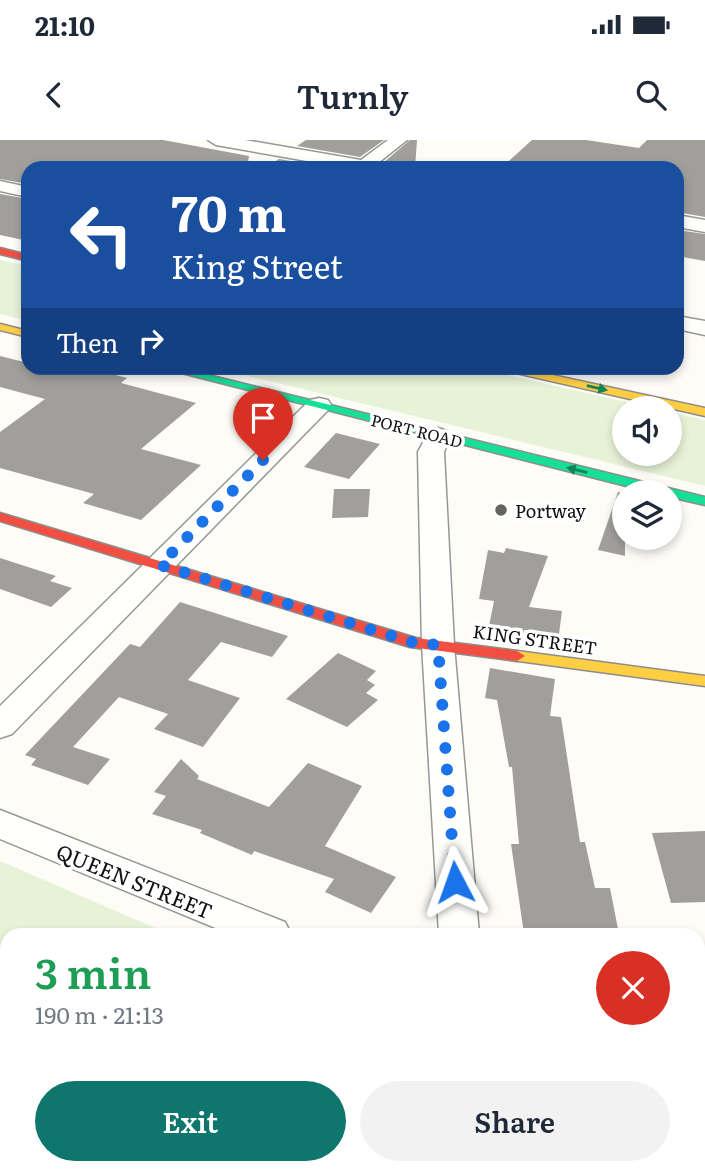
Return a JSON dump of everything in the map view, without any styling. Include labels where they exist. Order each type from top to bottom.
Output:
[{"type":"main road","points":[[0,251],[21,256]]},
{"type":"main road","points":[[0,327],[21,332]]},
{"type":"main road","name":"PORT ROAD","points":[[197,375],[619,480]]},
{"type":"main road","points":[[538,375],[705,412]]},
{"type":"main road","name":"PORT ROAD","points":[[682,495],[705,501]]},
{"type":"main road","name":"KING STREET","points":[[0,517],[415,643],[705,681]]},
{"type":"street","points":[[216,140],[333,161]]},
{"type":"street","points":[[374,161],[399,140]]},
{"type":"street","points":[[0,186],[21,190]]},
{"type":"street","points":[[684,222],[705,226]]},
{"type":"street","points":[[684,324],[705,328]]},
{"type":"street","points":[[0,726],[319,405]]},
{"type":"street","points":[[438,436],[431,452],[438,645],[459,928]]},
{"type":"street","name":"QUEEN STREET","points":[[0,824],[256,928]]},
{"type":"green space","points":[[0,260],[21,264],[21,319],[0,314]]},
{"type":"green space","points":[[244,375],[507,375],[612,399],[612,464]]},
{"type":"green space","points":[[682,415],[705,420],[705,486],[622,466],[682,466]]},
{"type":"green space","points":[[0,861],[155,928],[0,928]]},
{"type":"building","points":[[0,140],[163,140],[249,156],[248,161],[21,161],[21,183],[0,179]]},
{"type":"building","points":[[306,140],[384,140],[360,157],[297,146]]},
{"type":"building","points":[[410,140],[417,140],[416,161],[385,161]]},
{"type":"building","points":[[532,140],[586,140],[639,148],[647,140],[705,140],[705,217],[684,213],[684,161],[509,161]]},
{"type":"building","points":[[0,194],[21,198],[21,240],[0,235]]},
{"type":"building","points":[[684,231],[705,234],[705,261],[684,257]]},
{"type":"building","points":[[0,356],[21,361],[21,375],[116,375],[127,378],[121,383],[196,403],[141,449],[201,465],[141,520],[83,503],[94,494],[0,468],[0,432],[45,399],[0,387]]},
{"type":"building","points":[[336,433],[380,444],[349,479],[304,467]]},
{"type":"building","points":[[334,489],[370,489],[368,517],[332,518]]},
{"type":"building","points":[[612,509],[612,550],[625,550],[625,556],[598,550]]},
{"type":"building","points":[[506,548],[548,556],[529,607],[562,611],[559,634],[524,630],[522,642],[495,638],[497,627],[489,626],[494,601],[479,599],[488,550],[504,553]]},
{"type":"building","points":[[0,558],[56,576],[50,581],[72,588],[51,607],[0,589]]},
{"type":"building","points":[[180,602],[288,636],[272,657],[221,642],[188,680],[240,698],[203,747],[154,729],[168,714],[119,697],[73,747],[110,759],[88,785],[31,765],[36,759],[25,755],[130,644],[140,647]]},
{"type":"building","points":[[338,653],[376,671],[367,680],[375,685],[366,693],[378,700],[347,727],[286,699]]},
{"type":"building","points":[[490,668],[555,679],[550,716],[561,717],[580,842],[585,842],[595,888],[610,888],[618,928],[523,928],[511,844],[519,844],[512,767],[509,767],[497,700],[485,698]]},
{"type":"building","points":[[181,759],[199,776],[197,779],[269,807],[308,763],[362,786],[325,846],[396,877],[371,913],[325,892],[334,879],[254,851],[252,855],[200,833],[202,830],[152,814],[166,796],[154,792]]},
{"type":"building","points":[[705,831],[705,902],[671,903],[652,833]]},
{"type":"traffic: fast","points":[[196,375],[619,480]]},
{"type":"traffic: fast","points":[[682,496],[705,501]]},
{"type":"traffic: slow","points":[[0,327],[21,332]]},
{"type":"traffic: slow","points":[[538,375],[705,412]]},
{"type":"traffic: slow","points":[[517,656],[705,681]]},
{"type":"traffic: jam","points":[[0,251],[21,256]]},
{"type":"traffic: jam","points":[[0,517],[415,643],[517,656]]},
{"type":"place","name":"Portway","points":[[501,510]]},
{"type":"route","points":[[263,460],[160,565],[415,643],[438,645],[455,882]]}]
